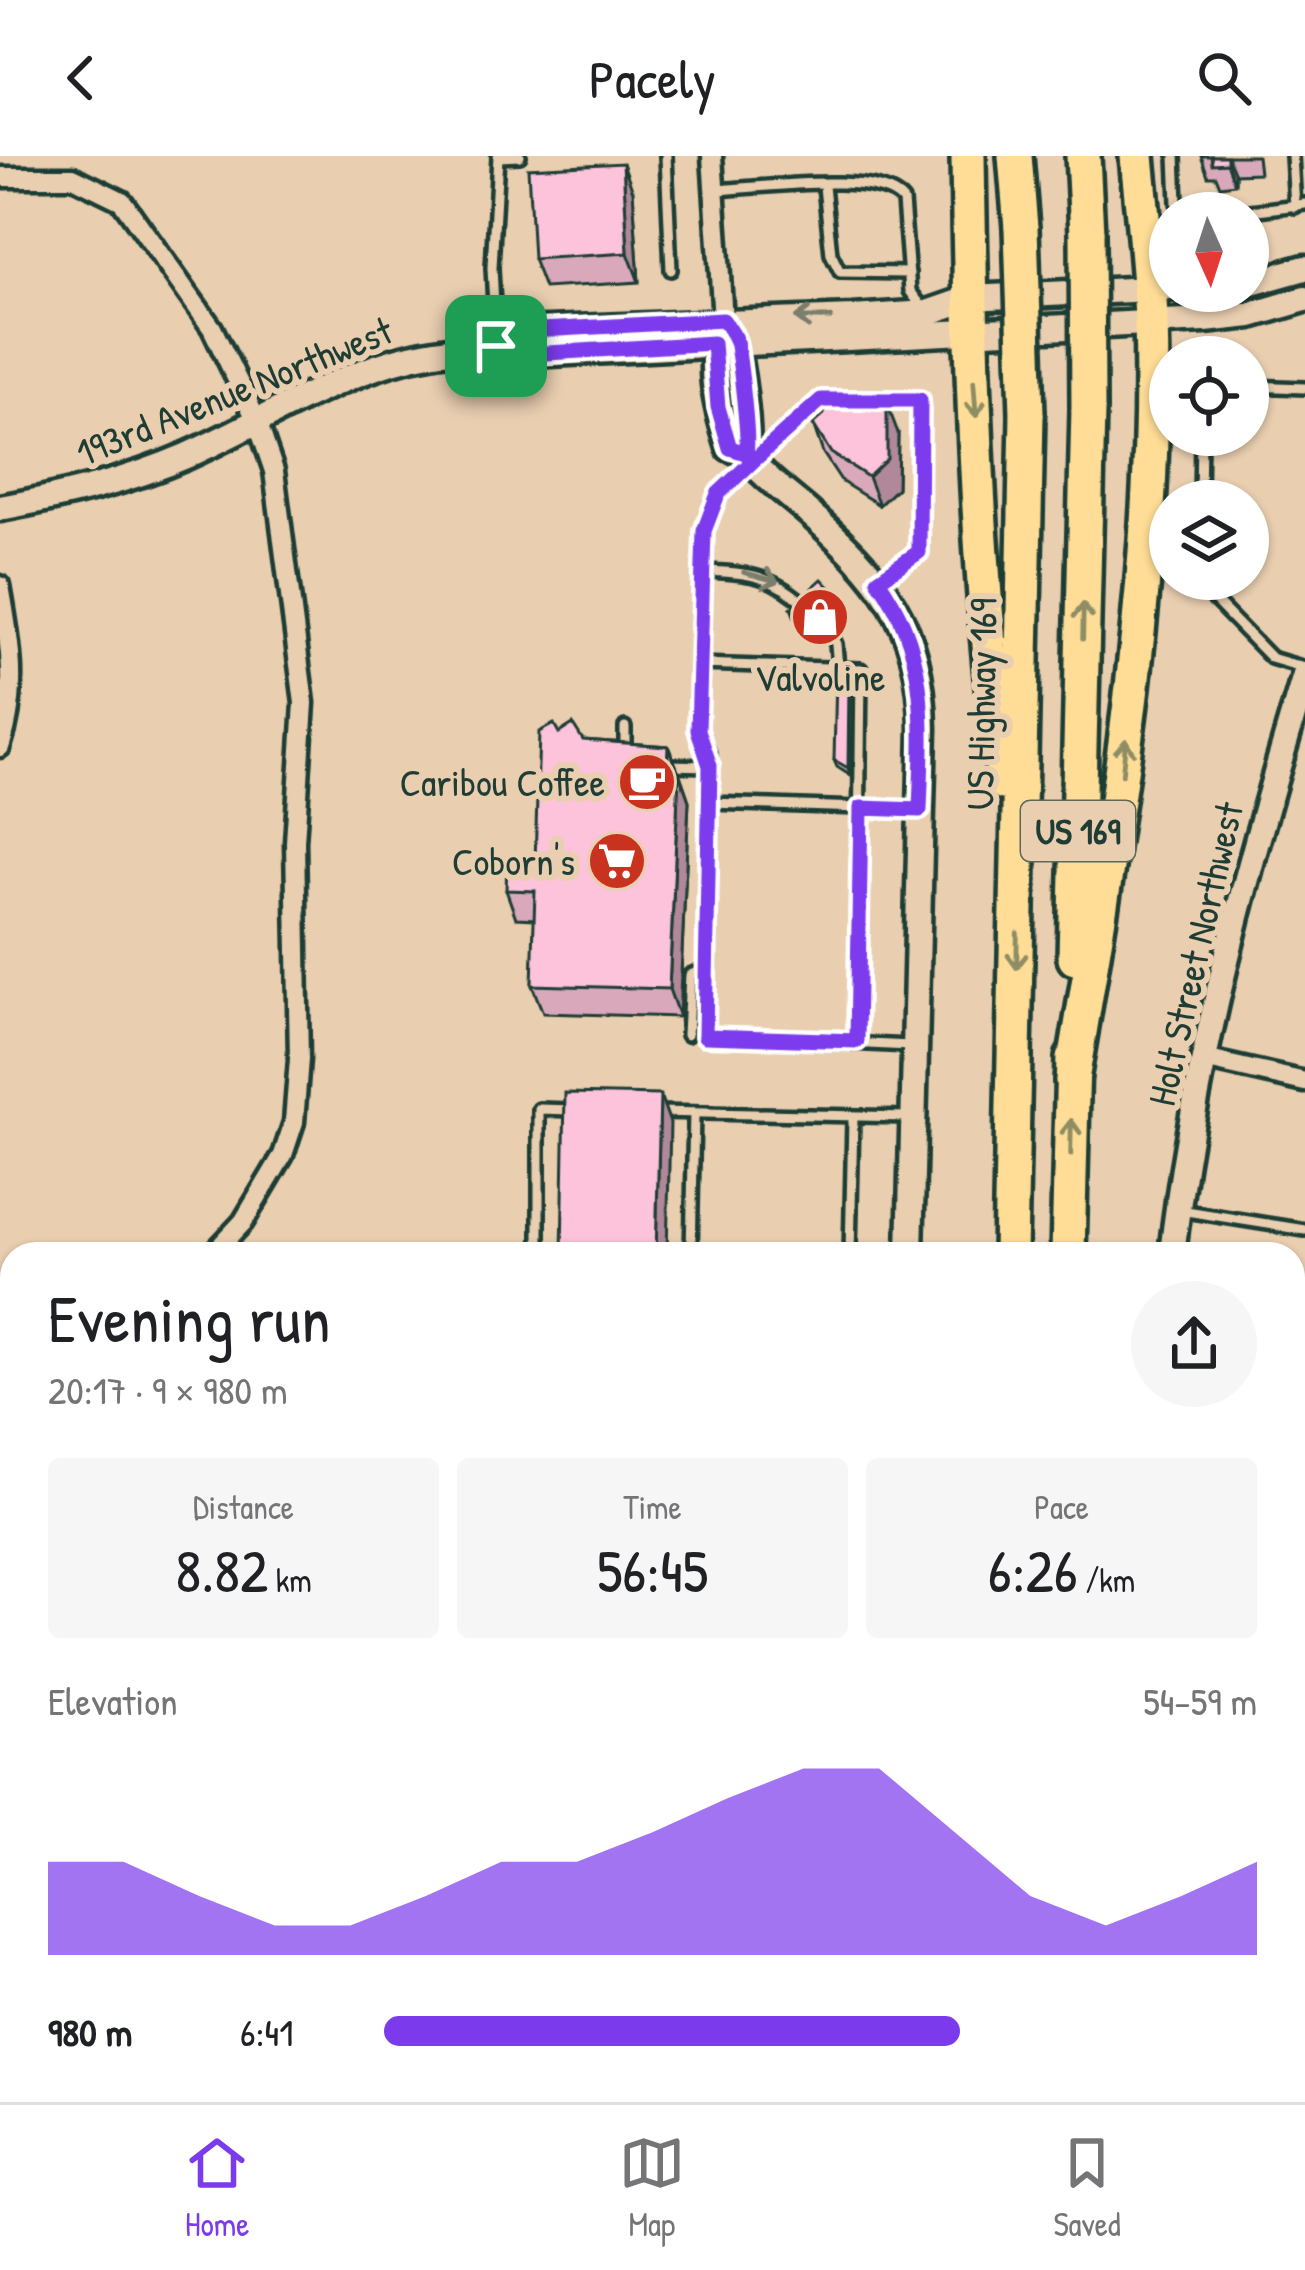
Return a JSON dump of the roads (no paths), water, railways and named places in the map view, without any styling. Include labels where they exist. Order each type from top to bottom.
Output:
[{"type":"highway","points":[[968,156],[970,314],[992,692],[1018,895]]},
{"type":"highway","name":"US Highway 169","points":[[1010,1242],[1028,414],[1016,156]]},
{"type":"highway","name":"US 169","points":[[1068,1242],[1088,409],[1083,156]]},
{"type":"highway","points":[[1137,156],[1149,242]]},
{"type":"highway","points":[[1072,1080],[1120,794],[1141,594],[1156,312]]},
{"type":"street","points":[[712,156],[724,335],[752,438],[748,457],[850,548],[878,580],[903,619],[922,681],[910,1242]]},
{"type":"street","points":[[0,177],[26,166],[91,181],[122,201],[212,328],[257,421],[278,493],[303,673],[296,842],[299,1059],[294,1122],[283,1155],[243,1222],[224,1242]]},
{"type":"street","points":[[1269,278],[1305,268]]},
{"type":"street","name":"193rd Avenue Northwest","points":[[0,508],[101,487],[372,367],[496,346],[523,331],[724,335],[970,314],[1095,291],[1149,299]]},
{"type":"street","points":[[1269,308],[1305,298]]},
{"type":"street","name":"193rd Avenue Northwest","points":[[724,335],[927,313],[1096,325],[1149,303]]},
{"type":"street","points":[[1202,312],[1229,319],[1254,312]]},
{"type":"street","points":[[0,586],[14,668],[0,747]]},
{"type":"street","name":"Holt Street Northwest","points":[[1173,1242],[1204,1059],[1253,848],[1305,671]]},
{"type":"street","points":[[1204,1059],[1305,1082]]},
{"type":"lane","points":[[496,346],[492,268],[498,157],[520,156]]},
{"type":"lane","points":[[666,156],[671,270]]},
{"type":"lane","points":[[1175,156],[1177,192]]},
{"type":"lane","points":[[1269,209],[1300,206],[1292,156]]},
{"type":"lane","points":[[714,190],[865,183],[896,193],[903,201],[910,291],[927,313]]},
{"type":"lane","points":[[824,186],[831,254],[840,272],[909,273]]},
{"type":"lane","points":[[1269,387],[1305,388]]},
{"type":"lane","points":[[878,580],[919,552],[920,400],[821,400],[748,457],[712,505],[700,571],[698,664],[698,730],[710,766],[711,803],[705,1036],[915,1046]]},
{"type":"lane","points":[[700,571],[763,575],[786,586],[811,609]]},
{"type":"lane","points":[[1214,600],[1271,658],[1305,671]]},
{"type":"lane","points":[[826,626],[836,644],[838,668]]},
{"type":"lane","points":[[698,664],[861,669],[857,1041]]},
{"type":"lane","points":[[625,727],[626,757],[636,764]]},
{"type":"lane","points":[[654,764],[710,766]]},
{"type":"lane","points":[[711,803],[920,810]]},
{"type":"lane","points":[[687,1035],[689,975],[706,968]]},
{"type":"lane","points":[[538,1242],[539,1109],[584,1110]]},
{"type":"lane","points":[[650,1112],[914,1117]]},
{"type":"lane","points":[[691,1242],[694,1113]]},
{"type":"lane","points":[[850,1242],[853,1118]]},
{"type":"lane","points":[[1177,1209],[1305,1230]]},
{"type":"place","name":"Valvoline","points":[[820,617]]},
{"type":"place","name":"Caribou Coffee","points":[[647,782]]},
{"type":"place","name":"Coborn's","points":[[617,861]]}]
